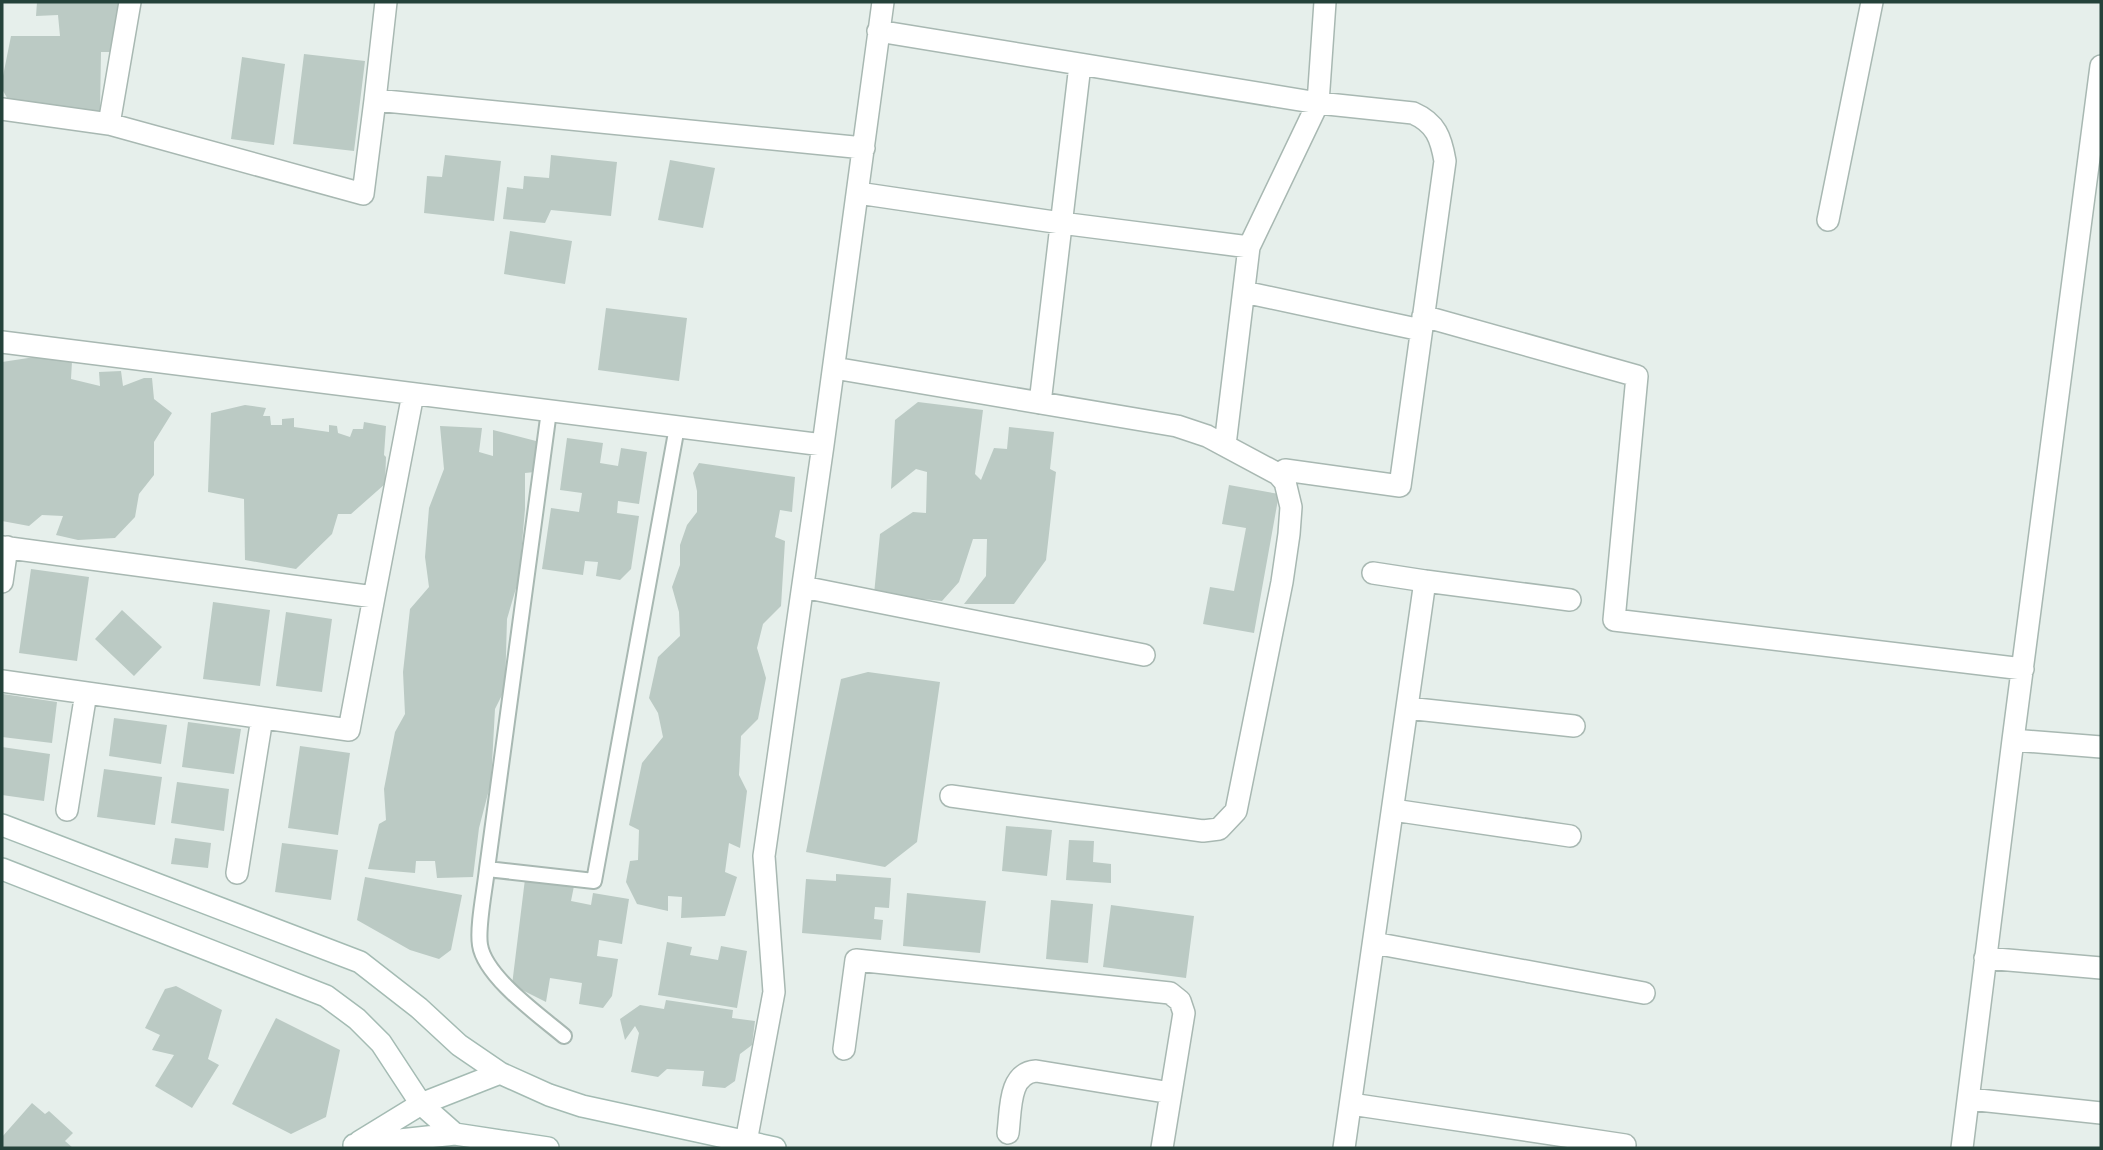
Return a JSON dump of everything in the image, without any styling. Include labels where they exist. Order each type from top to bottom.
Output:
[{"type":"street","points":[[109,124],[130,2]]},
{"type":"street","points":[[2,109],[109,124],[363,194],[386,2]]},
{"type":"street","points":[[746,1142],[774,992],[764,856],[883,2]]},
{"type":"street","points":[[1225,445],[1249,247],[1318,103],[1325,2]]},
{"type":"street","points":[[1828,220],[1872,2]]},
{"type":"street","points":[[878,31],[1318,103],[1413,113],[1426,119],[1441,139],[1445,161],[1400,486],[1285,470],[1278,474]]},
{"type":"street","points":[[1040,403],[1080,65]]},
{"type":"street","points":[[1962,1148],[2101,66]]},
{"type":"street","points":[[375,100],[864,148]]},
{"type":"street","points":[[858,193],[1249,247]]},
{"type":"street","points":[[1244,292],[1422,323],[1637,376],[1614,620],[2023,669]]},
{"type":"street","points":[[2,342],[823,445]]},
{"type":"street","points":[[834,368],[1194,430],[1278,474],[1285,482],[1291,506],[1282,582],[1236,811],[1219,829],[1203,831],[951,796]]},
{"type":"street","points":[[2,681],[349,730],[413,394]]},
{"type":"street","points":[[2,582],[4,547],[374,597]]},
{"type":"street","points":[[1373,573],[1570,600]]},
{"type":"street","points":[[1345,1148],[1425,581]]},
{"type":"street","points":[[803,587],[1144,655]]},
{"type":"street","points":[[67,810],[86,693]]},
{"type":"street","points":[[1407,708],[1574,726]]},
{"type":"street","points":[[237,873],[262,718]]},
{"type":"street","points":[[2013,740],[2101,747]]},
{"type":"street","points":[[1393,810],[1570,835]]},
{"type":"street","points":[[2,825],[360,962],[419,1008],[459,1045],[500,1073],[582,1106],[775,1148]]},
{"type":"street","points":[[2,869],[326,996],[357,1019],[381,1044],[421,1104],[455,1134]]},
{"type":"street","points":[[1374,943],[1644,993]]},
{"type":"street","points":[[1985,958],[2101,968]]},
{"type":"street","points":[[844,1049],[856,960],[1170,993],[1180,1001],[1184,1013],[1162,1148]]},
{"type":"street","points":[[1008,1133],[1015,1083],[1027,1072],[1171,1093]]},
{"type":"street","points":[[351,1147],[421,1104],[500,1073]]},
{"type":"street","points":[[1969,1099],[2101,1113]]},
{"type":"street","points":[[1351,1104],[1625,1145]]},
{"type":"street","points":[[351,1147],[455,1134],[486,1141],[548,1148]]},
{"type":"lane","points":[[549,411],[479,943],[483,958],[494,974],[564,1036]]},
{"type":"lane","points":[[487,869],[594,881],[677,427]]},
{"type":"building","points":[[37,2],[122,2],[113,52],[101,52],[100,111],[38,112],[10,103],[2,89],[2,81],[11,36],[60,36],[58,15],[36,16]]},
{"type":"building","points":[[304,54],[365,61],[354,151],[293,144]]},
{"type":"building","points":[[242,57],[285,64],[274,145],[231,139]]},
{"type":"building","points":[[445,155],[501,161],[494,221],[424,213],[427,176],[442,177]]},
{"type":"building","points":[[551,155],[617,162],[611,216],[551,210],[545,223],[503,219],[507,187],[523,189],[524,176],[549,178]]},
{"type":"building","points":[[670,160],[715,168],[703,228],[658,220]]},
{"type":"building","points":[[510,231],[572,241],[565,284],[504,274]]},
{"type":"building","points":[[606,308],[687,318],[679,381],[598,370]]},
{"type":"building","points":[[48,355],[72,361],[71,379],[100,386],[99,372],[121,371],[123,386],[144,378],[152,378],[154,399],[172,413],[154,442],[154,475],[139,494],[135,517],[115,538],[78,540],[56,535],[63,516],[42,515],[29,526],[2,521],[2,362]]},
{"type":"building","points":[[918,402],[983,410],[975,474],[981,480],[994,448],[1007,449],[1009,427],[1054,432],[1050,469],[1056,472],[1046,560],[1014,604],[964,604],[986,576],[987,539],[973,539],[959,582],[942,601],[874,594],[880,534],[913,512],[926,513],[927,472],[916,469],[891,489],[895,420]]},
{"type":"building","points":[[245,405],[266,408],[263,416],[270,416],[271,425],[282,425],[282,419],[294,418],[294,427],[329,432],[329,425],[337,426],[338,433],[350,437],[353,429],[363,429],[364,422],[386,426],[385,484],[351,514],[338,514],[332,534],[296,569],[245,560],[244,499],[208,492],[211,413]]},
{"type":"building","points":[[440,426],[482,428],[479,452],[493,456],[493,430],[536,441],[535,472],[525,473],[519,578],[507,619],[505,689],[495,709],[491,782],[479,828],[473,877],[437,878],[435,861],[416,861],[415,873],[368,869],[379,824],[386,820],[384,789],[395,732],[405,714],[403,672],[410,609],[429,587],[425,557],[429,508],[444,469]]},
{"type":"building","points":[[567,438],[603,443],[600,463],[618,466],[621,448],[647,452],[639,504],[618,501],[617,513],[639,516],[631,569],[620,580],[596,576],[598,562],[585,561],[583,575],[542,569],[551,508],[579,512],[582,493],[560,490]]},
{"type":"building","points":[[699,463],[795,477],[792,512],[780,510],[775,537],[785,541],[781,606],[763,624],[757,648],[766,678],[758,719],[741,736],[739,775],[747,791],[740,848],[729,843],[725,872],[737,877],[725,916],[681,918],[682,897],[668,896],[668,911],[637,904],[626,882],[630,861],[638,860],[639,830],[629,825],[642,763],[663,737],[658,713],[649,698],[658,657],[680,636],[679,612],[672,587],[680,565],[680,545],[687,525],[697,512],[697,491],[693,473]]},
{"type":"building","points":[[1229,485],[1279,494],[1254,633],[1203,624],[1210,587],[1234,591],[1246,528],[1222,524]]},
{"type":"building","points":[[31,569],[89,577],[77,661],[19,653]]},
{"type":"building","points":[[213,602],[270,610],[260,686],[203,679]]},
{"type":"building","points":[[122,610],[162,647],[134,676],[95,639]]},
{"type":"building","points":[[286,612],[332,619],[322,692],[276,686]]},
{"type":"building","points":[[868,672],[940,682],[917,842],[885,867],[806,852],[841,679]]},
{"type":"building","points":[[3,694],[57,702],[52,743],[2,737]]},
{"type":"building","points":[[114,718],[167,725],[161,764],[109,756]]},
{"type":"building","points":[[188,722],[241,729],[234,774],[182,767]]},
{"type":"building","points":[[300,746],[350,753],[338,835],[288,828]]},
{"type":"building","points":[[2,747],[50,754],[44,801],[2,795]]},
{"type":"building","points":[[104,769],[162,777],[155,825],[97,817]]},
{"type":"building","points":[[177,782],[229,789],[224,831],[171,823]]},
{"type":"building","points":[[1006,826],[1052,830],[1047,876],[1002,871]]},
{"type":"building","points":[[175,838],[211,843],[208,868],[171,864]]},
{"type":"building","points":[[1069,840],[1094,841],[1093,862],[1111,864],[1111,883],[1066,880]]},
{"type":"building","points":[[282,843],[338,850],[331,900],[275,892]]},
{"type":"building","points":[[836,874],[891,878],[889,908],[875,907],[874,919],[883,920],[881,940],[802,933],[806,879],[836,881]]},
{"type":"building","points":[[365,877],[462,895],[451,950],[439,959],[410,950],[357,920]]},
{"type":"building","points":[[525,879],[574,886],[571,901],[591,905],[593,893],[629,899],[622,944],[599,940],[597,956],[618,959],[612,996],[603,1008],[579,1004],[582,983],[550,978],[546,1002],[512,985]]},
{"type":"building","points":[[907,893],[986,901],[980,953],[903,946]]},
{"type":"building","points":[[1051,900],[1093,904],[1088,963],[1046,959]]},
{"type":"building","points":[[1111,905],[1194,916],[1186,978],[1103,967]]},
{"type":"building","points":[[667,942],[692,947],[690,955],[718,960],[721,946],[747,951],[737,1008],[658,995]]},
{"type":"building","points":[[176,986],[222,1010],[208,1059],[219,1065],[192,1108],[155,1086],[174,1055],[152,1050],[160,1035],[145,1028],[165,989]]},
{"type":"building","points":[[666,1000],[733,1010],[732,1018],[755,1021],[752,1045],[740,1054],[735,1081],[725,1088],[702,1086],[704,1071],[667,1069],[658,1077],[631,1072],[639,1033],[635,1026],[625,1040],[620,1019],[640,1005],[664,1009]]},
{"type":"building","points":[[276,1018],[340,1050],[326,1117],[291,1134],[232,1104]]},
{"type":"building","points":[[32,1103],[45,1114],[49,1111],[73,1133],[65,1141],[73,1148],[2,1146],[2,1137]]}]
